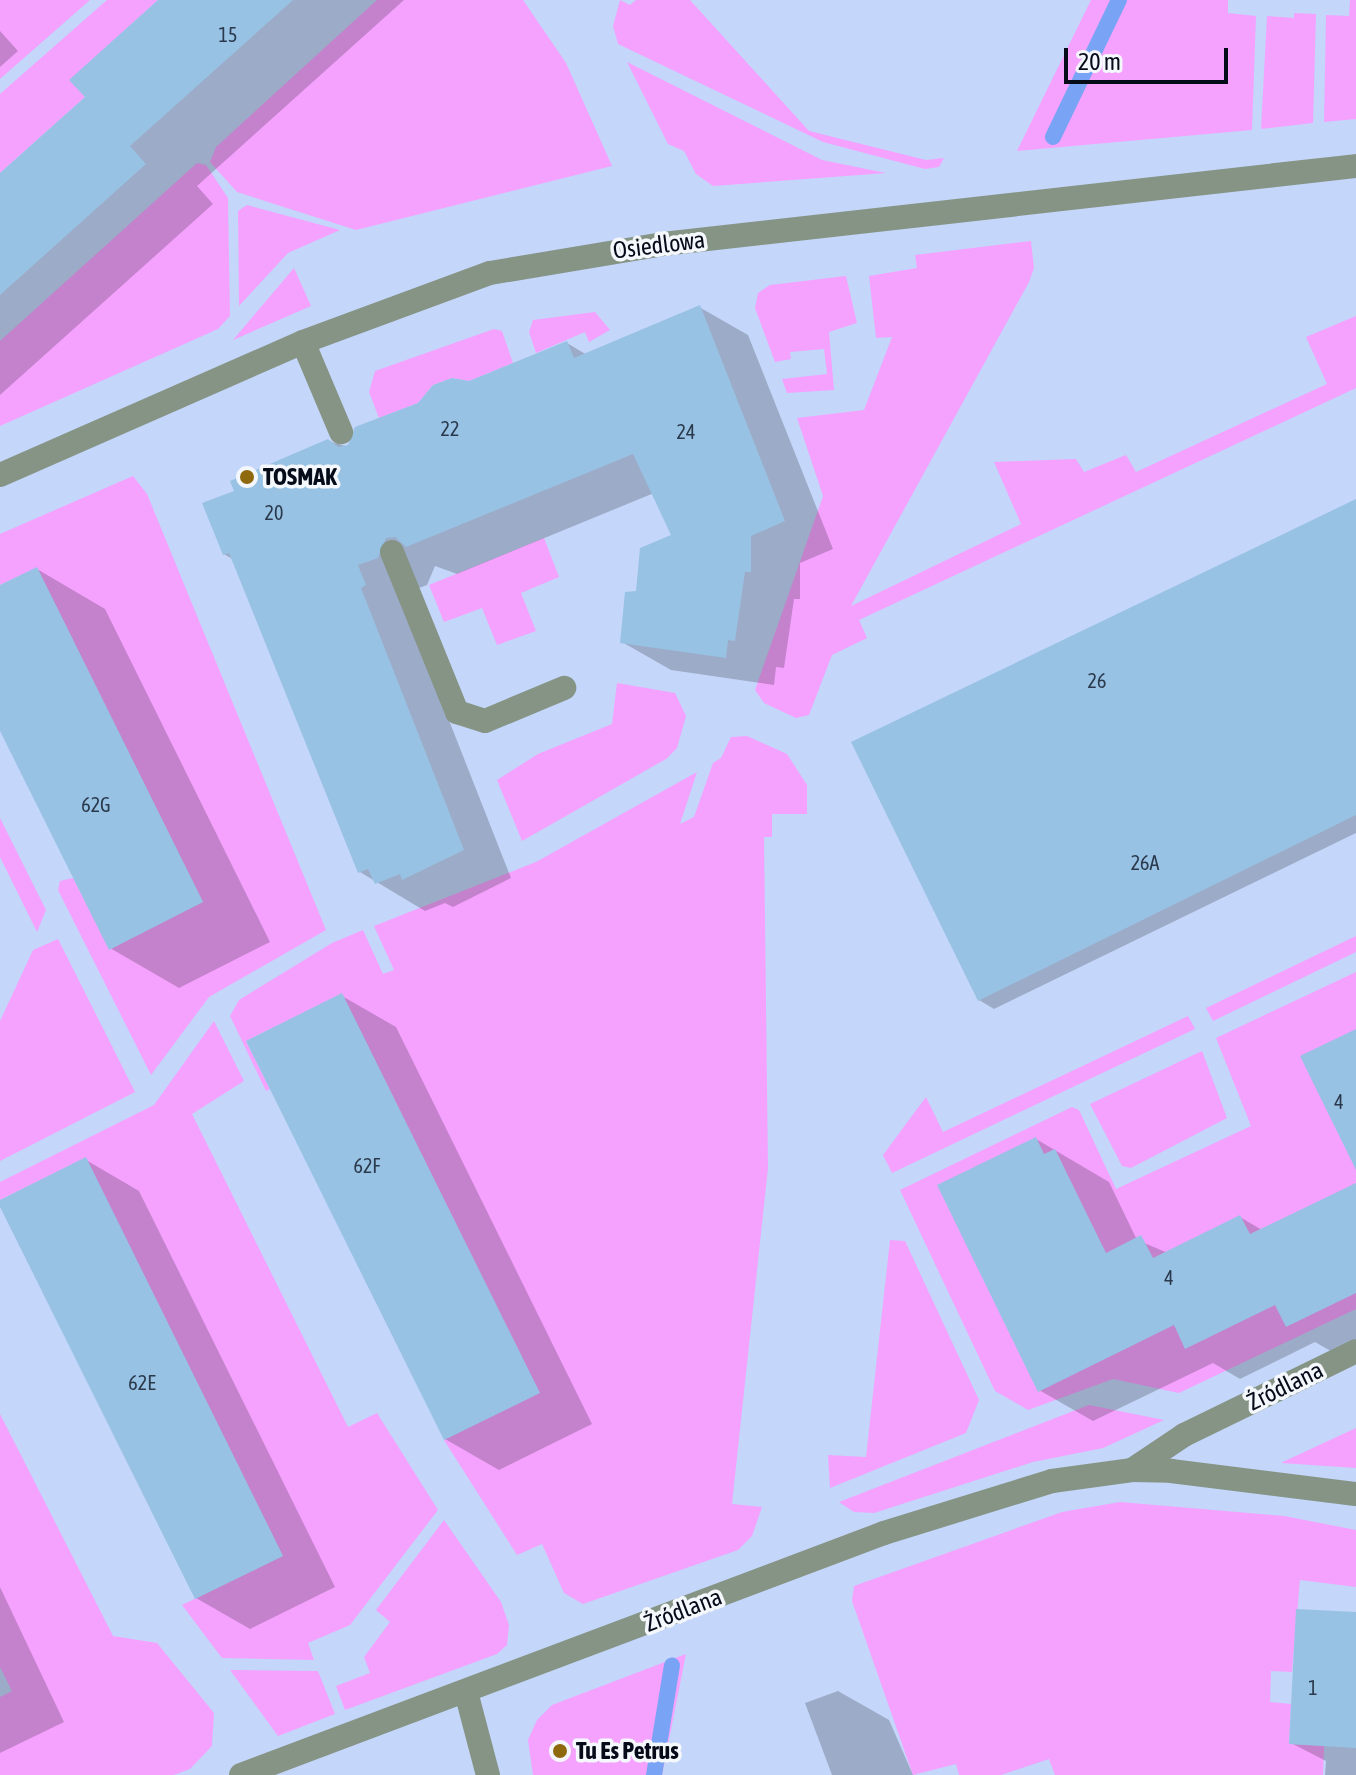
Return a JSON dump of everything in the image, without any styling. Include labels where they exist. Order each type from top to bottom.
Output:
[{"type":"street","name":"Osiedlowa","points":[[0,475],[313,338],[453,284],[595,253],[1356,166]]},
{"type":"street","points":[[313,338],[341,432]]},
{"type":"street","points":[[392,552],[457,712],[485,721],[564,688]]},
{"type":"street","name":"Źródlana","points":[[1132,1470],[1184,1435],[1356,1351]]},
{"type":"street","name":"Źródlana","points":[[241,1775],[934,1515],[1052,1481],[1132,1470],[1356,1494]]},
{"type":"street","points":[[466,1692],[488,1775]]},
{"type":"shaded area","points":[[0,0],[90,0],[0,79]]},
{"type":"shaded area","points":[[107,0],[158,0],[70,80],[85,97],[0,173],[0,94]]},
{"type":"shaded area","points":[[377,0],[523,0],[566,63],[612,166],[356,230],[237,192],[210,162],[216,147]]},
{"type":"shaded area","points":[[620,0],[630,5],[636,0],[690,0],[809,131],[926,160],[944,158],[939,167],[925,169],[823,142],[618,44],[613,26]]},
{"type":"shaded area","points":[[1091,0],[1228,0],[1228,13],[1256,16],[1252,130],[1017,151]]},
{"type":"shaded area","points":[[1350,0],[1356,0],[1356,119],[1324,122],[1326,15],[1349,16]]},
{"type":"shaded area","points":[[1294,13],[1316,14],[1313,123],[1261,129],[1267,16],[1294,18]]},
{"type":"shaded area","points":[[627,62],[822,160],[886,173],[713,186],[696,174],[684,151],[668,144]]},
{"type":"shaded area","points":[[197,163],[206,165],[228,198],[230,316],[218,329],[0,426],[0,341]]},
{"type":"shaded area","points":[[247,205],[340,230],[288,253],[239,306],[238,211]]},
{"type":"shaded area","points":[[1031,241],[1034,268],[1029,282],[851,606],[1021,524],[994,462],[1076,459],[1084,472],[1126,455],[1136,472],[1327,384],[1306,337],[1356,316],[1356,388],[859,620],[867,638],[832,655],[809,715],[796,718],[764,703],[755,690],[823,496],[797,418],[864,410],[892,337],[876,338],[869,276],[917,268],[915,255]]},
{"type":"shaded area","points":[[294,268],[311,306],[233,340]]},
{"type":"shaded area","points":[[846,276],[857,323],[829,332],[834,390],[787,393],[782,379],[827,374],[824,349],[790,352],[791,359],[775,362],[755,308],[758,293],[770,285]]},
{"type":"shaded area","points":[[595,312],[610,330],[589,342],[585,332],[536,353],[529,332],[533,320]]},
{"type":"shaded area","points":[[494,329],[502,331],[513,363],[469,381],[452,378],[433,385],[418,403],[379,418],[369,392],[375,371]]},
{"type":"shaded area","points":[[133,476],[147,494],[326,930],[209,997],[151,1075],[58,890],[60,881],[73,878],[110,949],[203,902],[37,568],[0,585],[0,534]]},
{"type":"shaded area","points":[[544,538],[559,577],[521,593],[536,631],[497,645],[482,608],[444,622],[429,585]]},
{"type":"shaded area","points":[[617,683],[675,693],[686,716],[677,748],[666,759],[522,841],[497,780],[538,754],[612,724]]},
{"type":"shaded area","points":[[747,736],[787,754],[807,785],[807,814],[772,814],[772,837],[764,837],[768,1168],[732,1504],[762,1507],[752,1536],[738,1550],[583,1604],[564,1593],[542,1544],[517,1555],[444,1440],[539,1393],[342,994],[246,1041],[270,1089],[266,1091],[230,1016],[239,1000],[332,943],[363,930],[383,974],[394,970],[374,926],[536,862],[697,772],[680,824],[694,817],[713,763],[721,758],[731,737]]},
{"type":"shaded area","points":[[0,818],[46,910],[37,932],[0,857]]},
{"type":"shaded area","points":[[1356,936],[1356,952],[1213,1021],[1206,1008]]},
{"type":"shaded area","points":[[58,939],[135,1092],[0,1161],[0,1021],[33,950]]},
{"type":"shaded area","points":[[1356,972],[1356,1309],[1179,1393],[1113,1379],[1028,1410],[995,1391],[900,1190],[1072,1107],[1079,1110],[1116,1189],[1251,1126],[1216,1038]]},
{"type":"shaded area","points":[[1188,1016],[1195,1029],[892,1173],[883,1155],[926,1097],[943,1132]]},
{"type":"shaded area","points":[[214,1021],[244,1081],[192,1114],[348,1427],[377,1413],[438,1510],[350,1625],[308,1643],[314,1660],[222,1658],[182,1605],[283,1556],[85,1158],[0,1200],[0,1182],[154,1105]]},
{"type":"shaded area","points":[[1202,1051],[1227,1118],[1131,1168],[1122,1166],[1090,1104]]},
{"type":"shaded area","points":[[890,1240],[905,1241],[979,1400],[966,1433],[830,1488],[828,1455],[866,1457]]},
{"type":"shaded area","points":[[1089,1405],[1164,1420],[1103,1448],[1033,1462],[874,1513],[854,1512],[839,1502]]},
{"type":"shaded area","points":[[0,1414],[113,1636],[157,1643],[214,1713],[212,1746],[190,1769],[174,1775],[0,1775],[0,1697],[12,1691],[0,1667]]},
{"type":"shaded area","points":[[1356,1428],[1356,1468],[1281,1463],[1287,1460]]},
{"type":"shaded area","points":[[1120,1502],[1284,1516],[1356,1530],[1356,1587],[1300,1580],[1292,1672],[1271,1671],[1270,1702],[1291,1704],[1289,1744],[1324,1746],[1323,1775],[1055,1775],[1049,1759],[1001,1775],[959,1775],[956,1764],[913,1775],[852,1601],[854,1586],[1062,1512]]},
{"type":"shaded area","points":[[444,1520],[501,1602],[509,1625],[507,1645],[497,1654],[345,1710],[336,1686],[370,1673],[364,1657],[390,1622],[376,1610]]},
{"type":"shaded area","points":[[686,1654],[662,1775],[533,1775],[528,1740],[537,1720],[552,1705]]},
{"type":"shaded area","points":[[230,1670],[318,1671],[335,1714],[278,1736]]},
{"type":"building","points":[[158,0],[293,0],[130,146],[146,164],[0,295],[0,173],[85,97],[69,80]]},
{"type":"building","points":[[700,305],[785,521],[751,536],[751,572],[745,572],[735,641],[728,640],[726,658],[620,643],[625,592],[636,591],[640,548],[671,535],[633,454],[406,547],[395,537],[386,538],[378,558],[358,565],[366,585],[361,588],[464,850],[402,880],[400,874],[375,884],[368,869],[358,873],[229,553],[223,555],[202,503],[234,491],[230,481],[328,439],[338,447],[348,445],[355,427],[418,403],[433,385],[452,378],[469,381],[567,341],[574,358]]},
{"type":"building","points":[[1356,499],[1356,815],[978,1001],[851,742]]},
{"type":"building","points":[[37,567],[203,902],[109,950],[0,731],[0,585]]},
{"type":"building","points":[[342,993],[540,1393],[444,1440],[246,1041]]},
{"type":"building","points":[[1356,1029],[1356,1170],[1300,1056]]},
{"type":"building","points":[[1036,1137],[1044,1154],[1055,1149],[1106,1253],[1141,1235],[1153,1258],[1240,1215],[1250,1234],[1356,1183],[1356,1293],[1286,1327],[1275,1305],[1185,1349],[1174,1325],[1038,1392],[937,1185]]},
{"type":"building","points":[[86,1157],[283,1556],[195,1599],[0,1207],[0,1200]]},
{"type":"building","points":[[1296,1609],[1356,1612],[1356,1748],[1289,1744]]},
{"type":"waterway","points":[[1053,137],[1119,0]]},
{"type":"waterway","points":[[654,1775],[672,1665]]},
{"type":"place","name":"TOSMAK","points":[[247,477]]},
{"type":"place","name":"Tu Es Petrus","points":[[560,1751]]}]
